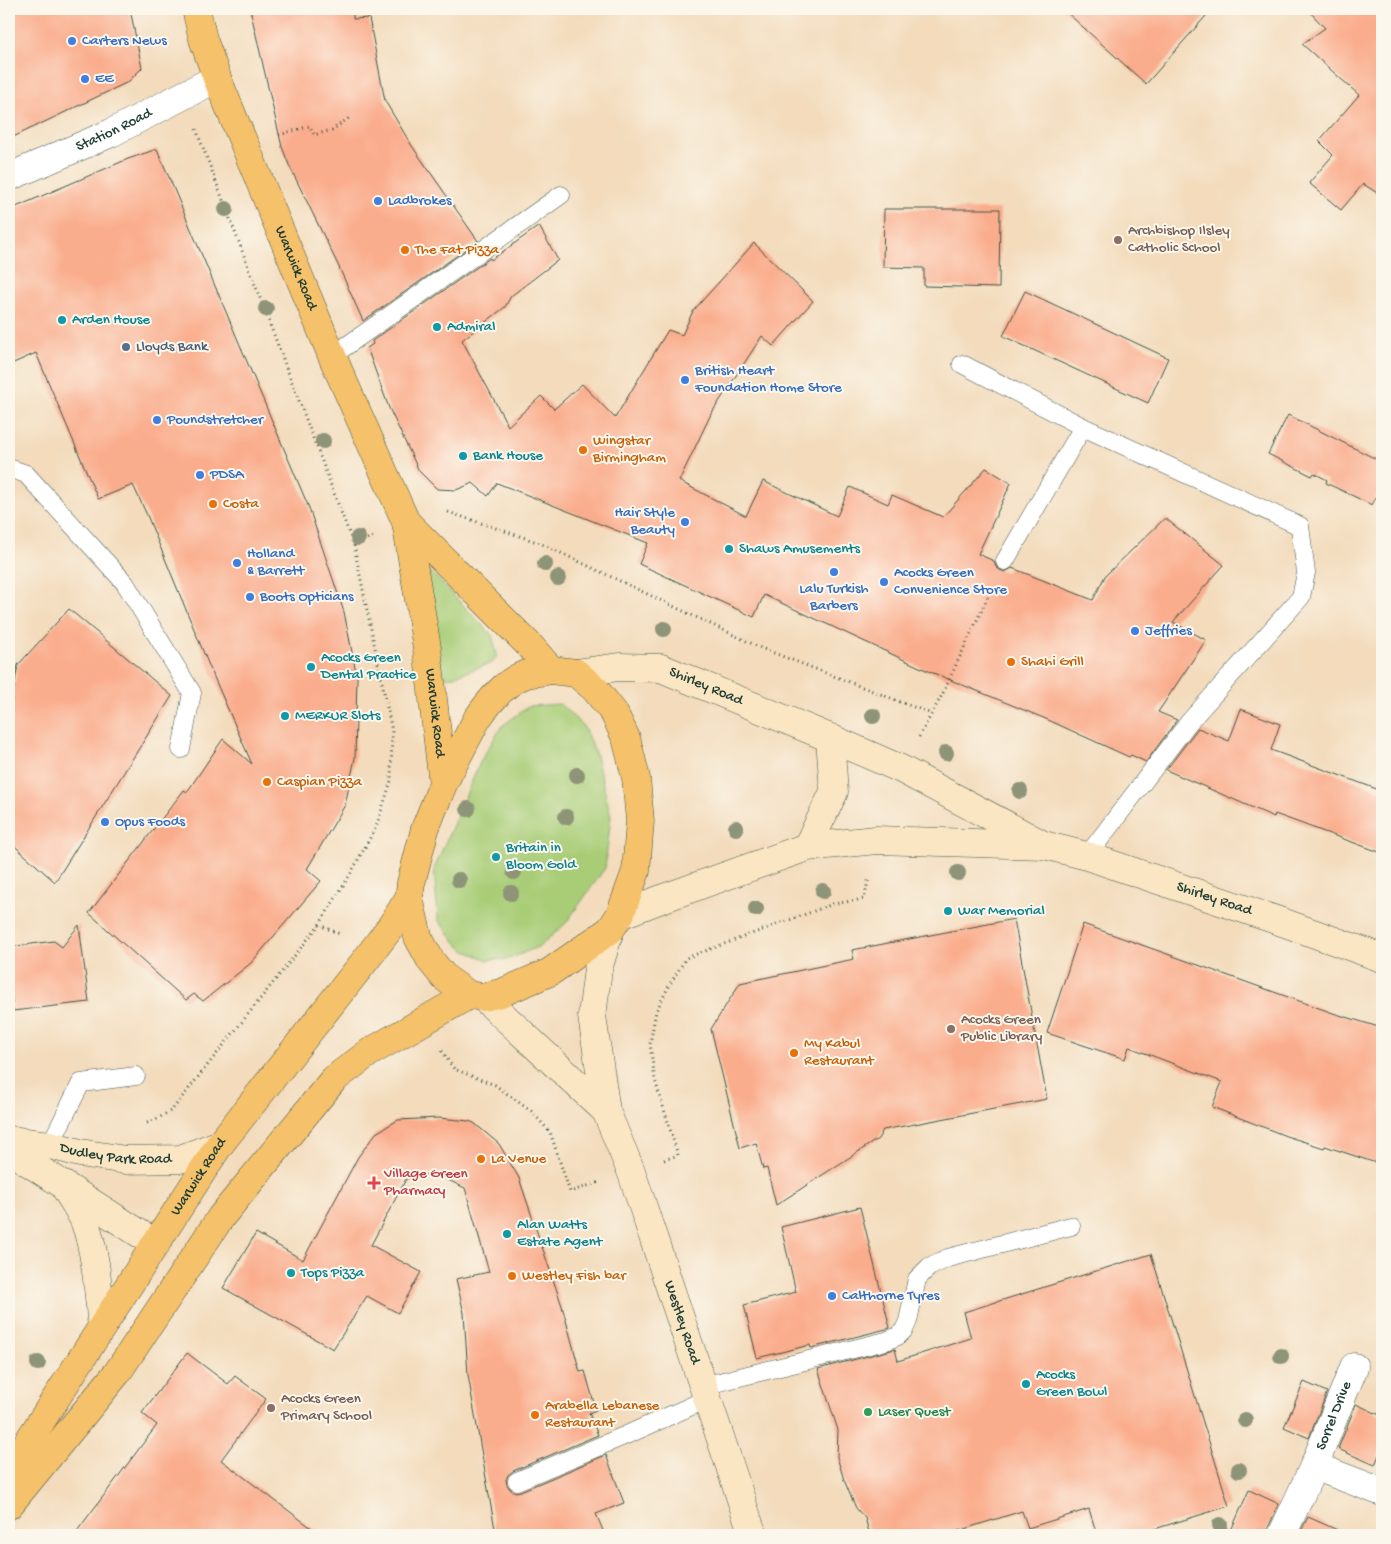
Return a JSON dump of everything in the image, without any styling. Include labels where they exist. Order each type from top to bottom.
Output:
[{"type":"highway","name":"Warwick Road","points":[[196,9],[203,39],[217,78],[332,356],[406,522],[427,648],[443,784]]},
{"type":"highway","name":"Warwick Road","points":[[406,522],[531,647],[563,672],[595,689],[614,713],[626,738],[636,778],[640,821],[636,871],[615,922]]},
{"type":"highway","name":"Warwick Road","points":[[476,996],[445,978],[431,960],[418,937],[409,898],[423,834],[443,784],[477,719],[497,694],[509,683],[526,674],[563,672]]},
{"type":"highway","name":"Warwick Road","points":[[9,1472],[220,1144],[368,957],[409,898]]},
{"type":"highway","points":[[9,1505],[117,1373],[221,1217],[334,1079],[370,1052],[476,996],[501,993],[550,972],[615,922]]},
{"type":"highway","points":[[156,1244],[170,1245],[221,1217]]},
{"type":"street","name":"Station Road","points":[[9,177],[111,133],[217,78]]},
{"type":"street","name":"Shirley Road","points":[[563,672],[619,667],[661,668],[901,769],[1044,845]]},
{"type":"street","points":[[807,847],[834,792],[830,738]]},
{"type":"street","name":"Shirley Road","points":[[615,922],[664,898],[807,847],[876,840],[1044,845],[1087,856],[1382,958]]},
{"type":"street","name":"Westley Road","points":[[615,922],[598,970],[592,1016],[606,1112],[631,1171],[753,1535]]},
{"type":"street","name":"Westley Road","points":[[476,996],[606,1112]]},
{"type":"street","name":"Dudley Park Road","points":[[9,1140],[50,1145],[80,1153],[126,1160],[180,1159],[220,1144]]},
{"type":"street","name":"Dudley Park Road","points":[[9,1150],[156,1244]]},
{"type":"street","name":"Dudley Park Road","points":[[64,1186],[84,1222],[90,1242],[98,1284],[102,1327]]},
{"type":"street","name":"Sorrel Drive","points":[[1282,1535],[1314,1466],[1354,1367]]},
{"type":"street","name":"Sorrel Drive","points":[[1314,1466],[1382,1492]]},
{"type":"lane","points":[[332,356],[562,195]]},
{"type":"lane","points":[[962,364],[1083,428],[1300,526],[1306,573],[1301,597],[1189,722],[1087,856]]},
{"type":"lane","points":[[1005,561],[1083,428]]},
{"type":"lane","points":[[9,468],[26,474],[125,583],[187,684],[192,693],[181,749]]},
{"type":"lane","points":[[50,1145],[81,1083],[136,1076]]},
{"type":"lane","points":[[517,1482],[631,1433],[705,1393],[898,1336],[904,1330],[908,1321],[917,1279],[929,1267],[948,1258],[1071,1226]]},
{"type":"path","points":[[141,1124],[157,1119],[172,1110],[319,925],[352,873],[376,827],[391,781],[392,731],[354,546],[184,96]]},
{"type":"path","points":[[245,145],[310,126],[314,135],[332,130],[349,118]]},
{"type":"path","points":[[354,546],[406,522],[431,506],[540,543],[761,648],[932,714]]},
{"type":"path","points":[[901,769],[932,714],[1005,561]]},
{"type":"green space","points":[[424,565],[492,635],[497,655],[492,663],[448,678],[440,674]]},
{"type":"green space","points":[[560,704],[583,726],[595,752],[611,816],[605,868],[566,923],[540,946],[509,959],[488,960],[466,951],[458,945],[438,920],[434,869],[481,760],[502,726],[529,706]]},
{"type":"building","points":[[9,9],[130,9],[142,68],[128,82],[9,139]]},
{"type":"building","points":[[250,9],[353,9],[353,19],[369,18],[385,101],[412,146],[478,241],[363,321],[282,147]]},
{"type":"building","points":[[1063,9],[1212,9],[1146,84]]},
{"type":"building","points":[[1307,9],[1382,9],[1382,196],[1363,184],[1341,210],[1309,183],[1333,155],[1319,141],[1359,95],[1302,44],[1325,28]]},
{"type":"building","points":[[157,149],[309,508],[344,612],[357,677],[355,758],[345,805],[307,869],[321,881],[251,963],[203,1001],[194,994],[186,1000],[89,913],[184,790],[187,792],[223,739],[252,764],[133,485],[98,499],[36,353],[9,365],[9,210],[128,159]]},
{"type":"building","points":[[884,209],[1000,209],[999,288],[924,286],[924,268],[883,267]]},
{"type":"building","points":[[539,226],[558,260],[511,296],[505,307],[462,340],[508,426],[541,396],[554,409],[582,384],[615,418],[668,330],[682,335],[693,311],[754,243],[813,301],[773,346],[762,336],[711,414],[679,481],[746,516],[763,481],[837,516],[850,487],[888,504],[892,495],[943,517],[986,468],[1011,483],[978,554],[994,561],[996,567],[1000,570],[1005,572],[1012,568],[1093,600],[1105,576],[1165,518],[1224,565],[1173,622],[1206,640],[1158,712],[1177,720],[1146,762],[1131,755],[1129,757],[1046,719],[926,670],[764,595],[754,617],[639,564],[648,543],[497,483],[488,496],[473,483],[456,490],[437,489],[419,471],[389,408],[367,348],[373,344],[372,341]]},
{"type":"building","points":[[1025,291],[1168,358],[1148,403],[1003,336]]},
{"type":"building","points":[[1288,415],[1382,462],[1382,484],[1372,505],[1326,483],[1327,480],[1314,473],[1312,476],[1268,454]]},
{"type":"building","points":[[69,609],[172,696],[55,882],[9,841],[9,715],[18,665]]},
{"type":"building","points":[[1241,709],[1280,724],[1271,750],[1382,791],[1382,853],[1275,814],[1274,817],[1166,770],[1198,728],[1229,741]]},
{"type":"building","points":[[1014,919],[1047,1099],[883,1130],[878,1139],[776,1205],[767,1168],[763,1169],[756,1143],[740,1148],[711,1029],[740,983],[854,959],[852,950]]},
{"type":"building","points":[[1083,924],[1333,1013],[1382,1028],[1382,1165],[1325,1146],[1324,1148],[1286,1136],[1212,1107],[1222,1082],[1129,1047],[1125,1059],[1047,1033]]},
{"type":"building","points":[[79,925],[89,1002],[13,1011],[9,974],[9,947],[54,941],[62,947]]},
{"type":"building","points":[[439,1118],[474,1123],[499,1144],[519,1178],[562,1306],[580,1372],[585,1371],[596,1410],[589,1413],[598,1435],[513,1471],[508,1475],[507,1485],[511,1490],[521,1491],[606,1455],[624,1503],[596,1514],[605,1535],[496,1535],[468,1375],[464,1313],[456,1279],[489,1272],[465,1188],[433,1173],[406,1179],[371,1245],[421,1272],[398,1313],[367,1296],[333,1349],[223,1288],[256,1233],[303,1260],[358,1157],[376,1133],[398,1120]]},
{"type":"building","name":"Calthorne Tyres","points":[[860,1207],[890,1328],[811,1348],[810,1345],[757,1358],[744,1305],[796,1292],[781,1227]]},
{"type":"building","name":"Acocks Green Bowl","points":[[1151,1254],[1229,1506],[1135,1535],[1097,1535],[1089,1509],[1028,1528],[1022,1511],[945,1535],[870,1535],[865,1518],[856,1508],[844,1480],[837,1457],[838,1430],[818,1369],[895,1349],[898,1361],[971,1338],[964,1312]]},
{"type":"building","points":[[187,1353],[228,1384],[235,1376],[266,1399],[221,1460],[321,1535],[74,1535],[157,1425],[142,1413]]},
{"type":"building","points":[[1304,1382],[1327,1392],[1309,1438],[1284,1427]]},
{"type":"building","points":[[1356,1404],[1382,1416],[1382,1447],[1375,1465],[1338,1449]]},
{"type":"building","points":[[1249,1490],[1279,1504],[1268,1528],[1267,1535],[1229,1535]]},
{"type":"building","points":[[1308,1517],[1349,1535],[1299,1535]]},
{"type":"place","name":"Carters News","points":[[72,41]]},
{"type":"place","name":"EE","points":[[85,79]]},
{"type":"place","name":"Ladbrokes","points":[[378,201]]},
{"type":"place","name":"Archbishop Ilsley Catholic School","points":[[1118,240]]},
{"type":"place","name":"The Fat Pizza","points":[[405,250]]},
{"type":"place","name":"Arden House","points":[[62,320]]},
{"type":"place","name":"Admiral","points":[[437,327]]},
{"type":"place","name":"Lloyds Bank","points":[[126,347]]},
{"type":"place","name":"British Heart Foundation Home Store","points":[[685,380]]},
{"type":"place","name":"Poundstretcher","points":[[157,420]]},
{"type":"place","name":"Wingstar Birmingham","points":[[583,450]]},
{"type":"place","name":"Bank House","points":[[463,456]]},
{"type":"place","name":"PDSA","points":[[200,475]]},
{"type":"place","name":"Costa","points":[[213,504]]},
{"type":"place","name":"Hair Style Beauty","points":[[685,522]]},
{"type":"place","name":"Shaws Amusements","points":[[729,549]]},
{"type":"place","name":"Holland & Barrett","points":[[237,563]]},
{"type":"place","name":"Lalu Turkish Barbers","points":[[834,572]]},
{"type":"place","name":"Acocks Green Convenience Store","points":[[884,582]]},
{"type":"place","name":"Boots Opticians","points":[[250,597]]},
{"type":"place","name":"Jeffries","points":[[1135,631]]},
{"type":"place","name":"Shahi Grill","points":[[1011,662]]},
{"type":"place","name":"Acocks Green Dental Practice","points":[[311,667]]},
{"type":"place","name":"MERKUR Slots","points":[[285,716]]},
{"type":"place","name":"Caspian Pizza","points":[[267,782]]},
{"type":"place","name":"Opus Foods","points":[[105,822]]},
{"type":"place","name":"Britain in Bloom Gold","points":[[496,857]]},
{"type":"place","name":"War Memorial","points":[[948,911]]},
{"type":"place","name":"Acocks Green Public Library","points":[[951,1029]]},
{"type":"place","name":"My Kabul Restaurant","points":[[794,1053]]},
{"type":"place","name":"La Venue","points":[[481,1159]]},
{"type":"place","name":"Village Green Pharmacy","points":[[374,1183]]},
{"type":"place","name":"Alan Watts Estate Agent","points":[[507,1234]]},
{"type":"place","name":"Tops Pizza","points":[[291,1273]]},
{"type":"place","name":"Westley Fish bar","points":[[512,1276]]},
{"type":"place","name":"Calthorne Tyres","points":[[832,1296]]},
{"type":"place","name":"Acocks Green Bowl","points":[[1026,1384]]},
{"type":"place","name":"Acocks Green Primary School","points":[[271,1408]]},
{"type":"place","name":"Laser Quest","points":[[868,1412]]},
{"type":"place","name":"Arabella Lebanese Restaurant","points":[[535,1415]]}]
